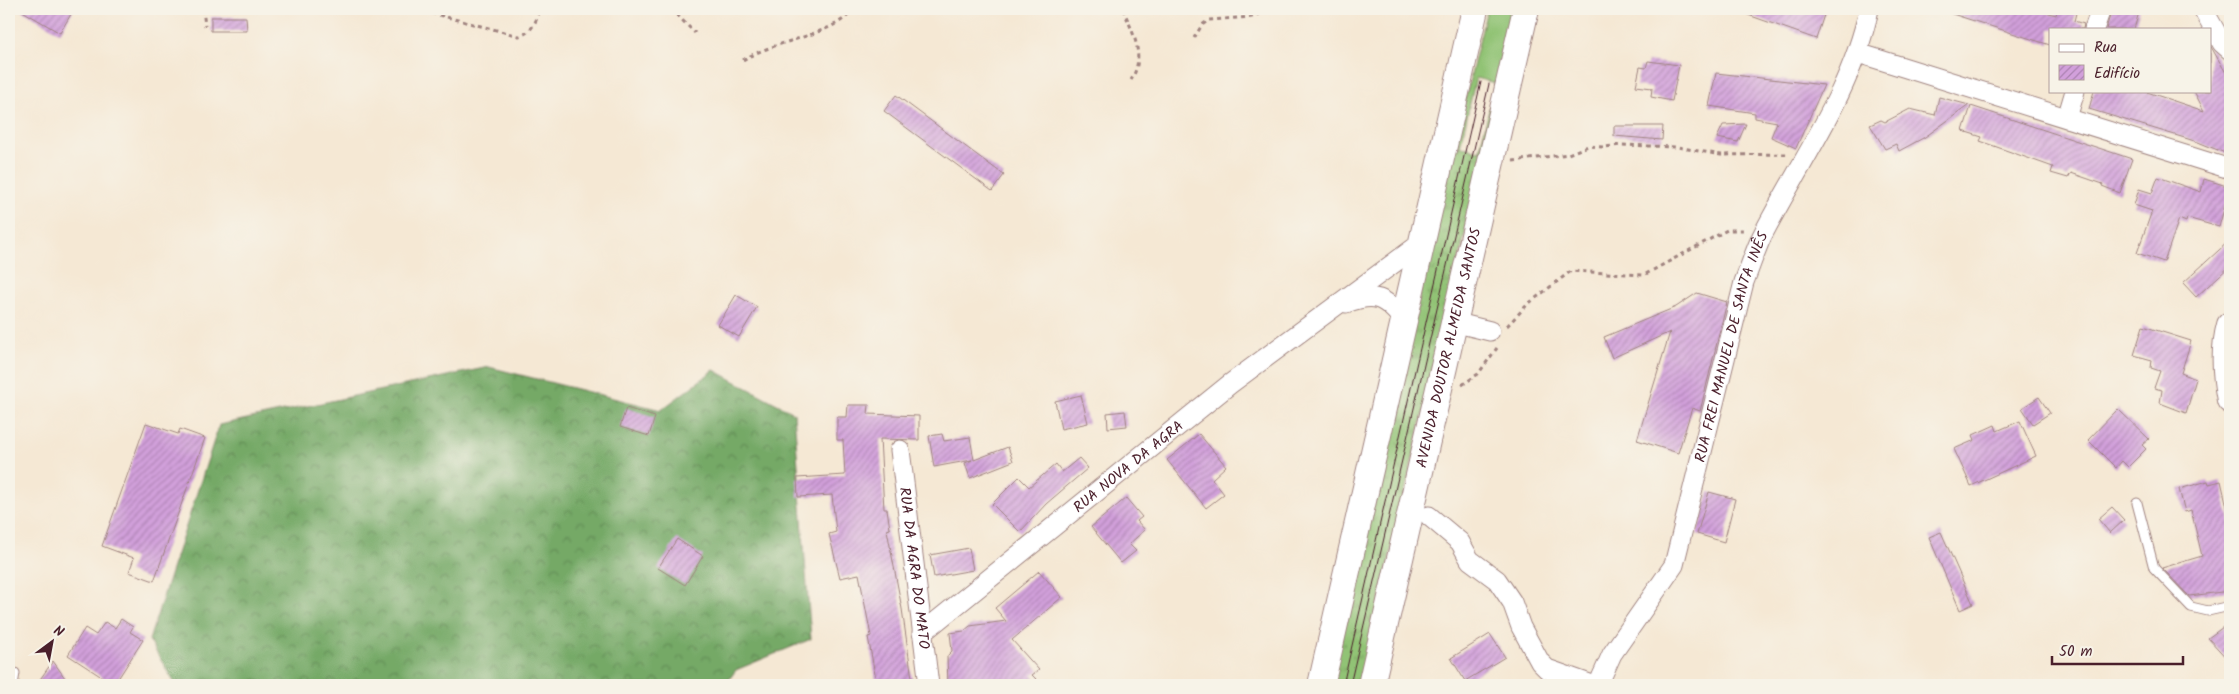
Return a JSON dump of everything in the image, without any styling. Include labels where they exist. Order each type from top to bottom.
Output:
[{"type":"main road","points":[[1321,685],[1475,9]]},
{"type":"main road","name":"AVENIDA DOUTOR ALMEIDA SANTOS","points":[[1371,685],[1526,9]]},
{"type":"main road","points":[[2230,325],[2225,347],[2226,380],[2230,400]]},
{"type":"street","name":"RUA FREI MANUEL DE SANTA INÊS","points":[[1598,685],[1612,654],[1674,565],[1744,282],[1762,237],[1806,158],[1858,54],[1869,9]]},
{"type":"street","points":[[2094,28],[2100,9]]},
{"type":"street","points":[[2203,9],[2222,43],[2230,50]]},
{"type":"street","points":[[1858,54],[2230,169]]},
{"type":"street","points":[[2067,118],[2075,92]]},
{"type":"street","name":"RUA NOVA DA AGRA","points":[[922,633],[1230,384],[1421,243]]},
{"type":"street","name":"RUA NOVA DA AGRA","points":[[1338,306],[1365,296],[1385,301],[1405,322]]},
{"type":"street","points":[[1454,322],[1498,334]]},
{"type":"street","name":"RUA DA AGRA DO MATO","points":[[900,450],[929,685]]},
{"type":"street","points":[[1429,516],[1460,542],[1470,560],[1497,580],[1512,602],[1521,627],[1540,662],[1547,669],[1592,685]]},
{"type":"lane","points":[[2137,503],[2154,568],[2192,607],[2208,611],[2230,606]]},
{"type":"lane","points":[[13,685],[15,673]]},
{"type":"path","points":[[203,9],[205,26]]},
{"type":"path","points":[[416,9],[519,36],[526,34],[537,20],[540,9]]},
{"type":"path","points":[[670,9],[695,33]]},
{"type":"path","points":[[744,60],[767,47],[813,33],[838,22],[854,9]]},
{"type":"path","points":[[1123,9],[1138,46],[1139,68],[1131,80]]},
{"type":"path","points":[[1194,38],[1202,25],[1209,20],[1252,17],[1270,9]]},
{"type":"path","points":[[1505,162],[1568,154],[1588,146],[1622,145],[1677,148],[1721,155],[1786,154],[1806,158]]},
{"type":"path","points":[[1459,387],[1478,374],[1498,334],[1508,323],[1528,304],[1571,271],[1644,275],[1727,230],[1743,230],[1762,237]]},
{"type":"green space","points":[[1487,9],[1516,9],[1484,152],[1480,150],[1495,83],[1476,78],[1460,146],[1454,145]]},
{"type":"green space","points":[[1454,145],[1484,152],[1360,685],[1331,685]]},
{"type":"green space","points":[[489,367],[661,410],[714,370],[794,413],[811,639],[736,670],[725,685],[176,685],[149,640],[219,425]]},
{"type":"building","points":[[19,9],[74,9],[60,33]]},
{"type":"building","points":[[1738,9],[1826,9],[1816,39],[1737,11]]},
{"type":"building","points":[[1946,9],[2035,9],[2056,15],[2058,9],[2077,9],[2074,21],[2084,24],[2083,28],[2049,28],[2049,45],[1946,12]]},
{"type":"building","points":[[2112,9],[2140,9],[2134,28],[2106,28]]},
{"type":"building","points":[[211,17],[246,17],[247,31],[211,31]]},
{"type":"building","points":[[2212,48],[2230,80],[2230,155],[2198,142],[2089,109],[2094,92],[2147,92],[2204,111],[2194,92],[2212,92]]},
{"type":"building","points":[[1648,61],[1679,65],[1672,101],[1651,97],[1652,88],[1636,86],[1640,67],[1646,68]]},
{"type":"building","points":[[1716,73],[1824,85],[1796,148],[1771,137],[1777,122],[1755,118],[1755,113],[1709,106]]},
{"type":"building","points":[[896,95],[1004,175],[992,191],[884,111]]},
{"type":"building","points":[[1939,97],[1969,105],[1925,137],[1899,151],[1896,144],[1885,149],[1870,125],[1881,120],[1885,122],[1910,109],[1935,115]]},
{"type":"building","points":[[1971,106],[2132,159],[2120,193],[2102,186],[2103,184],[2071,173],[2068,178],[2051,173],[2053,167],[1980,141],[1982,137],[1963,131]]},
{"type":"building","points":[[1746,124],[1738,142],[1717,138],[1723,125]]},
{"type":"building","points":[[1614,126],[1663,126],[1662,140],[1614,136]]},
{"type":"building","points":[[2158,177],[2201,192],[2204,179],[2230,187],[2219,227],[2187,218],[2186,222],[2179,219],[2164,262],[2137,253],[2152,211],[2134,205],[2139,189],[2152,193]]},
{"type":"building","points":[[2230,240],[2230,266],[2196,297],[2183,283]]},
{"type":"building","points":[[1697,293],[1727,302],[1700,411],[1692,408],[1678,453],[1637,440],[1670,332],[1612,358],[1604,337],[1676,307]]},
{"type":"building","points":[[736,295],[757,307],[739,337],[718,325]]},
{"type":"building","points":[[2143,326],[2191,341],[2181,373],[2196,379],[2186,413],[2160,403],[2162,390],[2154,388],[2160,371],[2151,368],[2152,360],[2134,355]]},
{"type":"building","points":[[1081,395],[1088,423],[1061,429],[1055,401]]},
{"type":"building","points":[[2039,397],[2050,413],[2033,424],[2022,408]]},
{"type":"building","points":[[848,405],[869,405],[868,414],[919,416],[919,440],[880,439],[884,509],[887,509],[890,529],[887,530],[902,609],[913,685],[877,685],[868,637],[871,636],[859,574],[840,578],[829,534],[836,532],[832,495],[798,497],[797,478],[845,475],[843,440],[837,440],[837,417],[847,417]]},
{"type":"building","points":[[626,408],[655,417],[649,436],[620,427]]},
{"type":"building","points":[[2118,409],[2149,439],[2142,445],[2146,449],[2128,467],[2122,461],[2116,468],[2088,440]]},
{"type":"building","points":[[1125,411],[1127,426],[1108,428],[1107,413]]},
{"type":"building","points":[[2020,421],[2036,456],[1971,486],[1954,449],[1975,440],[1973,435],[1995,425],[1997,431]]},
{"type":"building","points":[[146,423],[178,434],[180,429],[205,438],[154,581],[129,572],[134,558],[102,546]]},
{"type":"building","points":[[942,434],[944,441],[970,437],[974,460],[1008,447],[1013,461],[970,478],[965,463],[972,460],[934,467],[929,436]]},
{"type":"building","points":[[1199,434],[1226,466],[1212,479],[1224,494],[1206,508],[1167,460]]},
{"type":"building","points":[[1079,458],[1088,468],[1046,504],[1020,532],[992,504],[1019,477],[1029,487],[1056,464],[1062,472]]},
{"type":"building","points":[[2208,481],[2209,484],[2221,481],[2230,520],[2230,591],[2189,596],[2162,568],[2202,556],[2191,510],[2185,512],[2179,489]]},
{"type":"building","points":[[1709,492],[1735,499],[1724,542],[1697,534]]},
{"type":"building","points":[[1126,498],[1142,517],[1137,521],[1145,530],[1129,544],[1136,551],[1121,563],[1091,527]]},
{"type":"building","points":[[2112,507],[2124,520],[2110,533],[2098,519]]},
{"type":"building","points":[[1941,532],[1973,604],[1960,610],[1929,537]]},
{"type":"building","points":[[677,539],[703,556],[685,585],[658,568]]},
{"type":"building","points":[[969,548],[973,570],[934,577],[930,555]]},
{"type":"building","points":[[1039,571],[1062,597],[1012,640],[1039,670],[1032,675],[1042,685],[948,685],[947,656],[952,651],[950,633],[964,631],[970,626],[1006,621],[995,608]]},
{"type":"building","points":[[121,619],[133,627],[130,632],[143,640],[114,685],[68,655],[85,628],[96,635],[105,622],[115,628]]},
{"type":"building","points":[[2230,622],[2230,662],[2208,638]]},
{"type":"building","points":[[1490,634],[1505,657],[1465,681],[1451,658]]},
{"type":"building","points":[[53,661],[65,678],[60,685],[36,685]]},
{"type":"tram line","points":[[1343,685],[1481,82]]},
{"type":"tram line","points":[[1350,685],[1489,84]]}]
